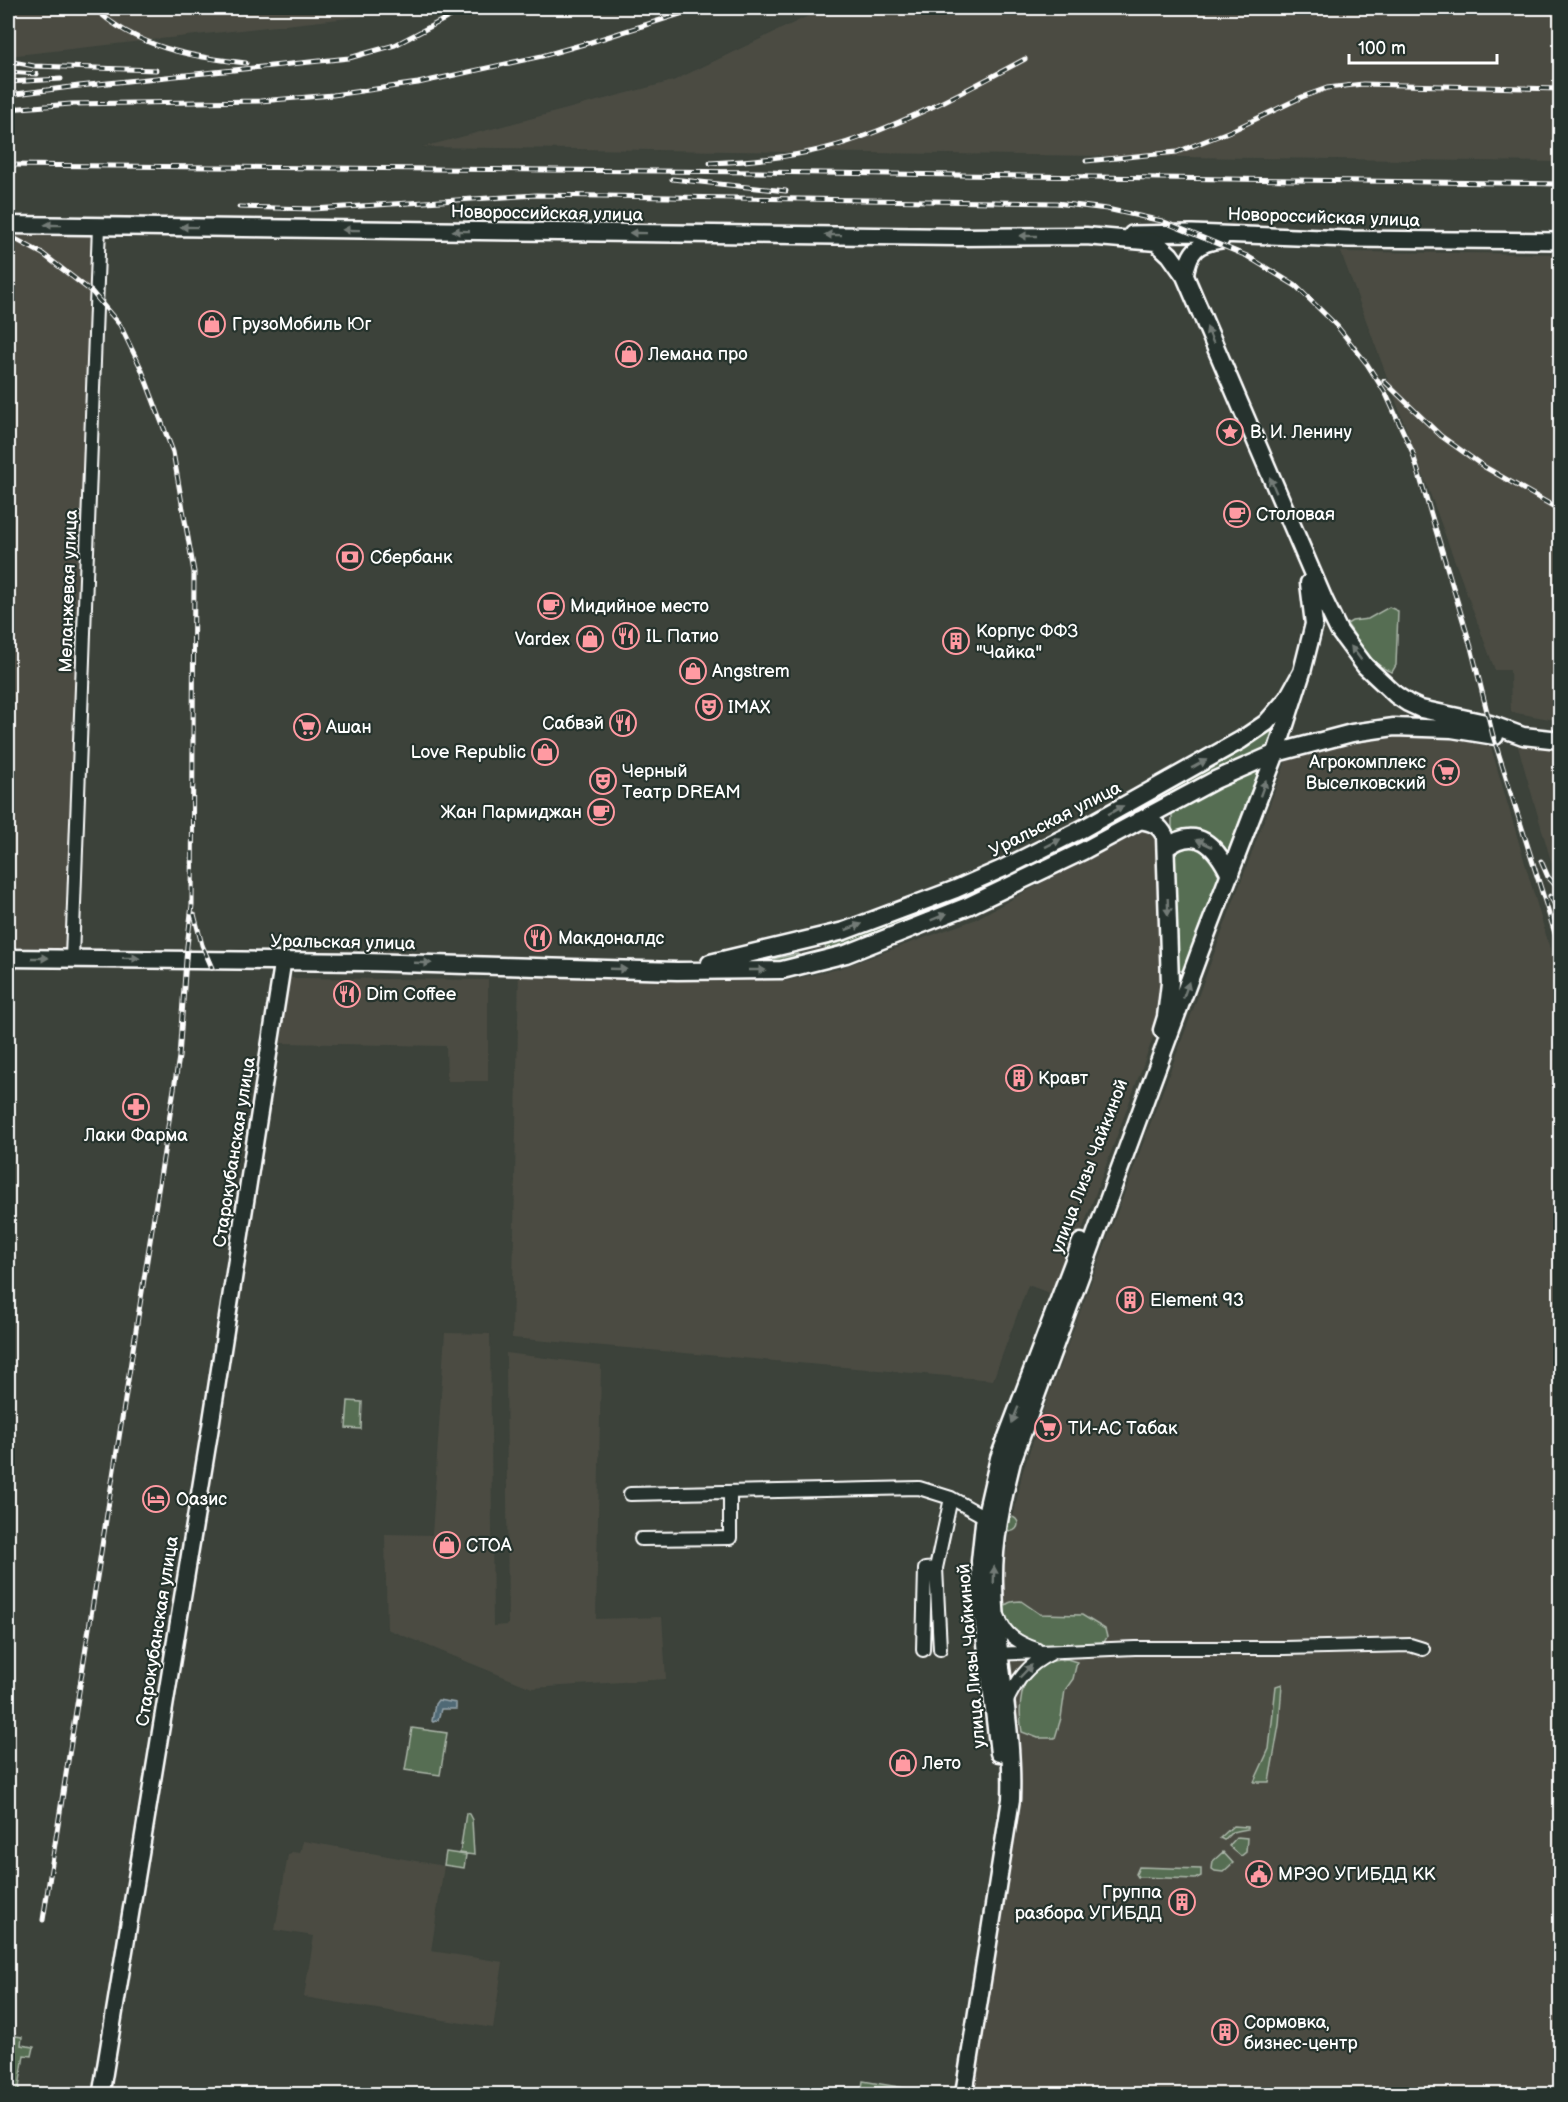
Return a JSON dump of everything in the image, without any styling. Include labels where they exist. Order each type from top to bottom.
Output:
[{"type":"main road","name":"Новороссийская улица","points":[[8,225],[957,237],[1086,236],[1156,242],[1170,255],[1185,276],[1324,600],[1339,631],[1365,666],[1396,696],[1421,709],[1490,724],[1523,736],[1560,742]]},
{"type":"main road","name":"Уральская улица","points":[[677,970],[798,944],[844,931],[956,889],[1084,828],[1241,740],[1266,723],[1287,699],[1302,672],[1314,624],[1305,558]]},
{"type":"main road","points":[[1168,1028],[1276,753],[1302,672]]},
{"type":"main road","points":[[1394,727],[1401,720],[1403,708],[1396,696]]},
{"type":"main road","name":"Уральская улица","points":[[8,958],[782,970],[835,957],[968,906],[1044,870],[1215,780],[1276,753],[1352,733],[1394,727],[1452,729],[1493,736],[1560,742]]},
{"type":"main road","points":[[1140,820],[1152,821],[1161,828],[1165,836],[1170,983],[1166,1017],[1168,1028]]},
{"type":"main road","points":[[1166,848],[1185,838],[1199,839],[1212,845],[1222,857],[1230,875]]},
{"type":"main road","points":[[1004,868],[1015,873],[1030,869],[1044,870]]},
{"type":"main road","points":[[798,944],[810,952],[835,957]]},
{"type":"main road","name":"улица Лизы Чайкиной","points":[[964,2094],[1011,1799],[1011,1752],[1006,1703],[981,1601],[980,1561],[986,1516],[999,1458],[1168,1028]]},
{"type":"main road","name":"улица Лизы Чайкиной","points":[[953,2094],[1000,1787],[994,1601],[995,1550],[1004,1492],[1012,1461],[1168,1028]]},
{"type":"street","name":"Меланжевая улица","points":[[72,958],[99,226]]},
{"type":"street","name":"Новороссийская улица","points":[[1086,236],[1143,233],[1349,239],[1560,241]]},
{"type":"street","points":[[1185,276],[1192,253],[1203,243],[1258,235]]},
{"type":"street","name":"Старокубанская улица","points":[[101,2094],[212,1419],[283,961]]},
{"type":"street","points":[[630,1494],[919,1488],[951,1498],[986,1516]]},
{"type":"street","points":[[641,1539],[730,1538],[730,1492]]},
{"type":"street","points":[[940,1649],[936,1568],[951,1498]]},
{"type":"street","points":[[923,1650],[925,1569],[936,1568]]},
{"type":"street","points":[[994,1601],[1002,1626],[1013,1638],[1038,1650],[1058,1651]]},
{"type":"street","points":[[994,1654],[1135,1648],[1410,1645],[1423,1649]]},
{"type":"street","points":[[1006,1703],[1024,1671],[1035,1661],[1058,1651]]},
{"type":"shaded area","points":[[8,8],[413,8],[402,12],[8,56]]},
{"type":"shaded area","points":[[825,8],[1560,8],[1560,162],[423,147],[673,81]]},
{"type":"shaded area","points":[[8,232],[95,232],[69,949],[8,947]]},
{"type":"shaded area","points":[[1341,252],[1560,254],[1560,721],[1511,712],[1510,670],[1495,670]]},
{"type":"shaded area","points":[[1393,734],[1460,736],[1490,744],[1560,983],[1560,2094],[971,2094],[1019,1779],[1001,1612],[1001,1580],[1022,1474],[1046,1403],[1288,756],[1349,741]]},
{"type":"shaded area","points":[[1517,743],[1560,750],[1560,892]]},
{"type":"shaded area","points":[[1143,829],[1156,839],[1161,855],[1165,984],[1157,1027],[1081,1233],[1052,1294],[1028,1285],[993,1380],[512,1338],[519,969],[786,981],[838,969],[974,920]]},
{"type":"shaded area","points":[[289,978],[488,980],[488,1081],[447,1081],[446,1046],[281,1043]]},
{"type":"shaded area","points":[[445,1333],[490,1334],[493,1626],[508,1625],[506,1353],[601,1365],[596,1619],[662,1617],[666,1679],[532,1688],[387,1629],[385,1534],[432,1535]]},
{"type":"shaded area","points":[[303,1841],[444,1866],[431,1951],[503,1962],[493,2028],[304,1997],[314,1936],[275,1930],[288,1855],[292,1852],[300,1853]]},
{"type":"green space","points":[[1389,607],[1398,611],[1396,665],[1392,672],[1372,659],[1347,624],[1368,619]]},
{"type":"green space","points":[[1273,729],[1267,748],[1222,769],[1034,872],[1032,868],[1241,751]]},
{"type":"green space","points":[[1261,765],[1227,854],[1172,836],[1172,813]]},
{"type":"green space","points":[[1183,843],[1208,848],[1220,874],[1185,968],[1181,971],[1178,970],[1172,850]]},
{"type":"green space","points":[[1002,880],[1009,880],[1006,884],[869,937],[826,949],[825,946],[933,909]]},
{"type":"green space","points":[[798,954],[800,956],[797,961],[753,963]]},
{"type":"green space","points":[[348,1401],[362,1402],[361,1429],[346,1428]]},
{"type":"green space","points":[[1011,1517],[1016,1519],[1018,1524],[1016,1529],[1011,1531],[1006,1529],[1004,1524],[1006,1519]]},
{"type":"green space","points":[[1021,1601],[1040,1614],[1082,1615],[1105,1629],[1107,1637],[1103,1644],[1047,1647],[1028,1643],[1014,1632],[1001,1612],[1009,1603]]},
{"type":"green space","points":[[1067,1659],[1077,1662],[1073,1679],[1065,1690],[1055,1738],[1038,1738],[1022,1732],[1020,1713],[1022,1693],[1029,1675],[1043,1663]]},
{"type":"green space","points":[[1282,1684],[1279,1725],[1269,1782],[1254,1782],[1269,1749],[1276,1686]]},
{"type":"green space","points":[[412,1728],[447,1733],[440,1775],[405,1770]]},
{"type":"green space","points":[[466,1813],[472,1820],[474,1855],[460,1853]]},
{"type":"green space","points":[[1233,1826],[1248,1827],[1248,1829],[1232,1832],[1224,1840],[1220,1838]]},
{"type":"green space","points":[[1237,1837],[1247,1838],[1246,1852],[1241,1856],[1229,1846]]},
{"type":"green space","points":[[446,1852],[466,1855],[464,1868],[444,1865]]},
{"type":"green space","points":[[1223,1852],[1233,1863],[1223,1872],[1215,1871],[1212,1869],[1213,1861]]},
{"type":"green space","points":[[1139,1867],[1201,1869],[1201,1876],[1195,1879],[1138,1877],[1136,1874]]},
{"type":"green space","points":[[8,2035],[22,2037],[21,2045],[34,2047],[32,2056],[24,2055],[18,2094],[8,2094]]},
{"type":"green space","points":[[863,2081],[923,2091],[922,2094],[861,2094]]},
{"type":"water","points":[[438,1700],[456,1703],[456,1709],[441,1709],[438,1720],[433,1722],[435,1704]]},
{"type":"railway","points":[[94,8],[128,32],[165,48],[246,63]]},
{"type":"railway","points":[[8,95],[349,58],[395,45],[466,8]]},
{"type":"railway","points":[[8,109],[71,104],[260,101],[333,95],[418,83],[542,56],[699,8]]},
{"type":"railway","points":[[710,163],[786,156],[842,144],[923,111],[1025,59]]},
{"type":"railway","points":[[8,61],[34,66],[156,70]]},
{"type":"railway","points":[[8,72],[37,74]]},
{"type":"railway","points":[[8,82],[61,79]]},
{"type":"railway","points":[[1086,161],[1177,152],[1327,88],[1363,84],[1560,89]]},
{"type":"railway","points":[[8,165],[757,172],[1560,184]]},
{"type":"railway","points":[[672,179],[786,191]]},
{"type":"railway","points":[[239,207],[313,209],[536,195],[1056,203],[1107,209],[1162,221],[1247,256],[1296,286],[1337,326],[1367,364],[1386,394],[1412,451],[1471,647],[1493,736],[1560,949]]},
{"type":"railway","points":[[8,235],[43,254],[92,292],[120,325],[141,368],[173,452],[194,572],[192,905],[179,1057],[43,1920]]},
{"type":"railway","points":[[1384,381],[1441,436],[1483,466],[1560,510]]},
{"type":"railway","points":[[1541,861],[1548,877],[1560,890]]},
{"type":"railway","points":[[1550,896],[1560,914]]},
{"type":"railway","points":[[194,914],[202,945],[212,968]]},
{"type":"place","name":"ГрузоМобиль Юг","points":[[212,324]]},
{"type":"place","name":"Лемана про","points":[[629,354]]},
{"type":"place","name":"В. И. Ленину","points":[[1230,432]]},
{"type":"place","name":"Столовая","points":[[1237,514]]},
{"type":"place","name":"Сбербанк","points":[[350,557]]},
{"type":"place","name":"Мидийное место","points":[[551,606]]},
{"type":"place","name":"IL Патио","points":[[626,636]]},
{"type":"place","name":"Vardex","points":[[590,639]]},
{"type":"place","name":"Корпус ФФЗ \"Чайка\"","points":[[956,641]]},
{"type":"place","name":"Angstrem","points":[[693,671]]},
{"type":"place","name":"IMAX","points":[[709,707]]},
{"type":"place","name":"Сабвэй","points":[[623,723]]},
{"type":"place","name":"Ашан","points":[[307,727]]},
{"type":"place","name":"Love Republic","points":[[545,752]]},
{"type":"place","name":"Агрокомплекс Выселковский","points":[[1446,772]]},
{"type":"place","name":"Черный Театр DREAM","points":[[603,781]]},
{"type":"place","name":"Жан Пармиджан","points":[[601,812]]},
{"type":"place","name":"Макдоналдс","points":[[538,938]]},
{"type":"place","name":"Dim Coffee","points":[[347,994]]},
{"type":"place","name":"Кравт","points":[[1019,1078]]},
{"type":"place","name":"Лаки Фарма","points":[[136,1107]]},
{"type":"place","name":"Element 93","points":[[1130,1300]]},
{"type":"place","name":"ТИ-АС Табак","points":[[1048,1428]]},
{"type":"place","name":"Оазис","points":[[156,1499]]},
{"type":"place","name":"СТОА","points":[[447,1545]]},
{"type":"place","name":"Лето","points":[[903,1763]]},
{"type":"place","name":"МРЭО УГИБДД КК","points":[[1259,1874]]},
{"type":"place","name":"Группа разбора УГИБДД","points":[[1182,1902]]},
{"type":"place","name":"Сормовка, бизнес-центр","points":[[1225,2032]]}]
